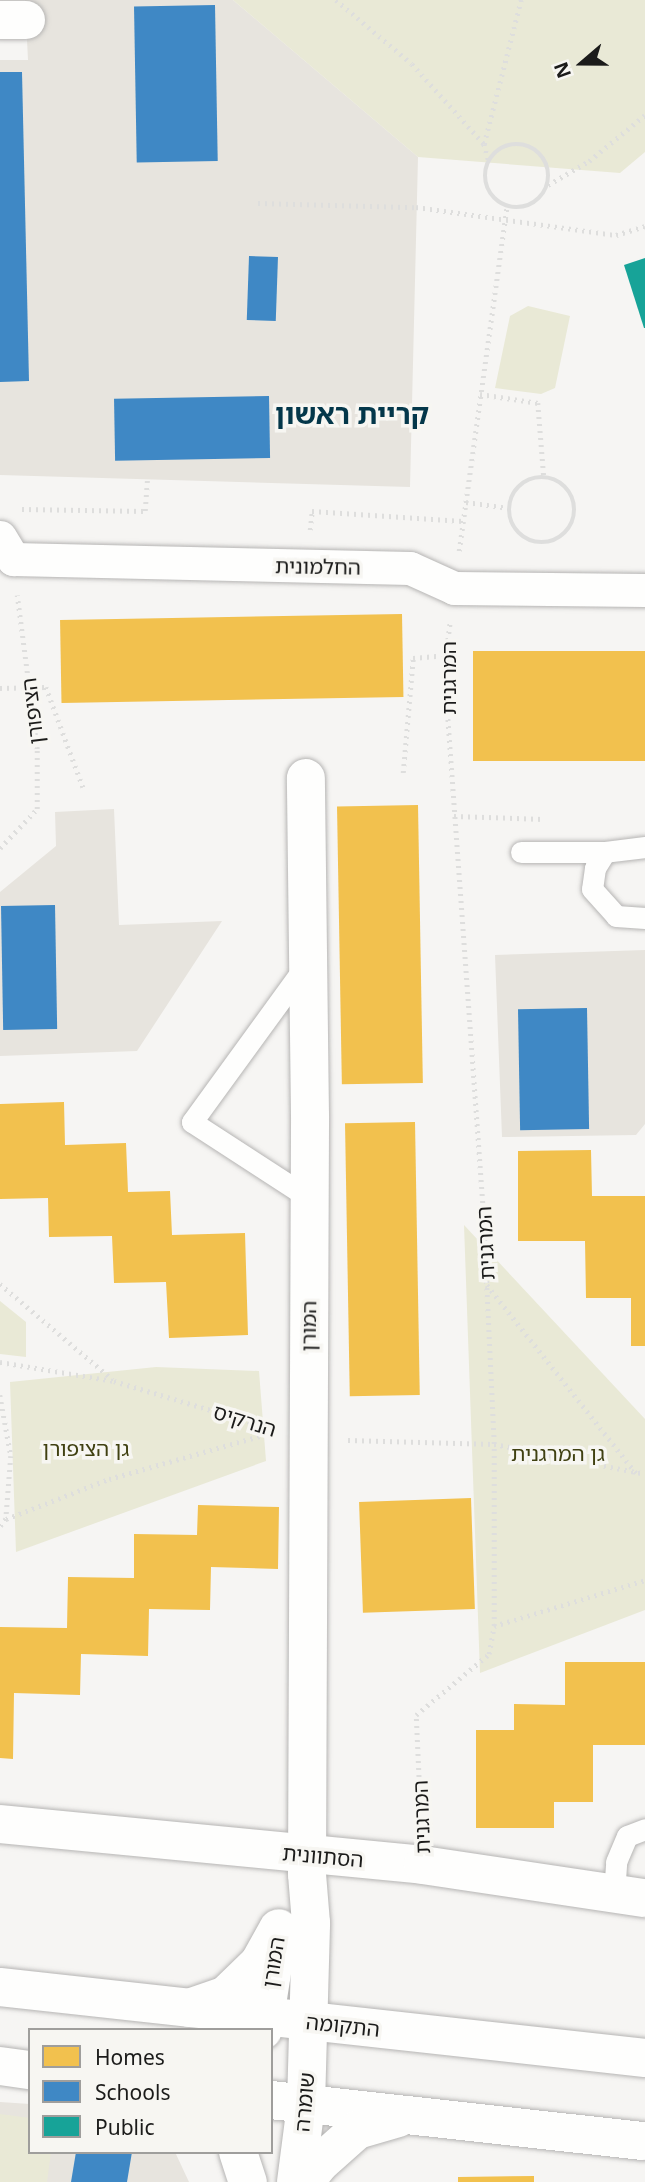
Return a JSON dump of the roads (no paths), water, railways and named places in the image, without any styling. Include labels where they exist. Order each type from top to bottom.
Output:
[{"type":"street","name":"החלמונית","points":[[9,535],[306,566],[410,568],[454,588],[645,590]]},
{"type":"street","name":"המורן","points":[[306,778],[309,1198],[293,1434],[311,1923],[310,2021]]},
{"type":"street","name":"הסתוונית","points":[[0,1824],[307,1864],[423,1865],[629,1896]]},
{"type":"street","name":"המורן","points":[[263,2023],[278,1929],[307,1864]]},
{"type":"street","points":[[188,2008],[226,1996],[259,1963],[278,1929]]},
{"type":"street","name":"התקומה","points":[[0,1987],[188,2008],[263,2023],[310,2021],[645,2058]]},
{"type":"street","name":"שומרה","points":[[296,2182],[288,2103],[310,2021]]},
{"type":"street","points":[[0,2066],[28,2070]]},
{"type":"street","points":[[288,2103],[645,2141]]},
{"type":"street","points":[[305,2182],[320,2163],[357,2130],[407,2115]]},
{"type":"street","points":[[239,2154],[251,2182]]},
{"type":"street","points":[[251,2182],[254,2154]]},
{"type":"lane","points":[[521,852],[605,852],[645,848]]},
{"type":"lane","points":[[605,852],[595,867],[592,889],[616,916],[645,918]]},
{"type":"lane","points":[[307,963],[192,1122],[309,1198]]},
{"type":"lane","points":[[629,1896],[616,1862],[627,1836],[645,1829]]},
{"type":"district","name":"קריית ראשון","points":[[352,413]]},
{"type":"park label","name":"גן הציפורן","points":[[86,1448]]},
{"type":"park label","name":"גן המרגנית","points":[[558,1453]]}]
